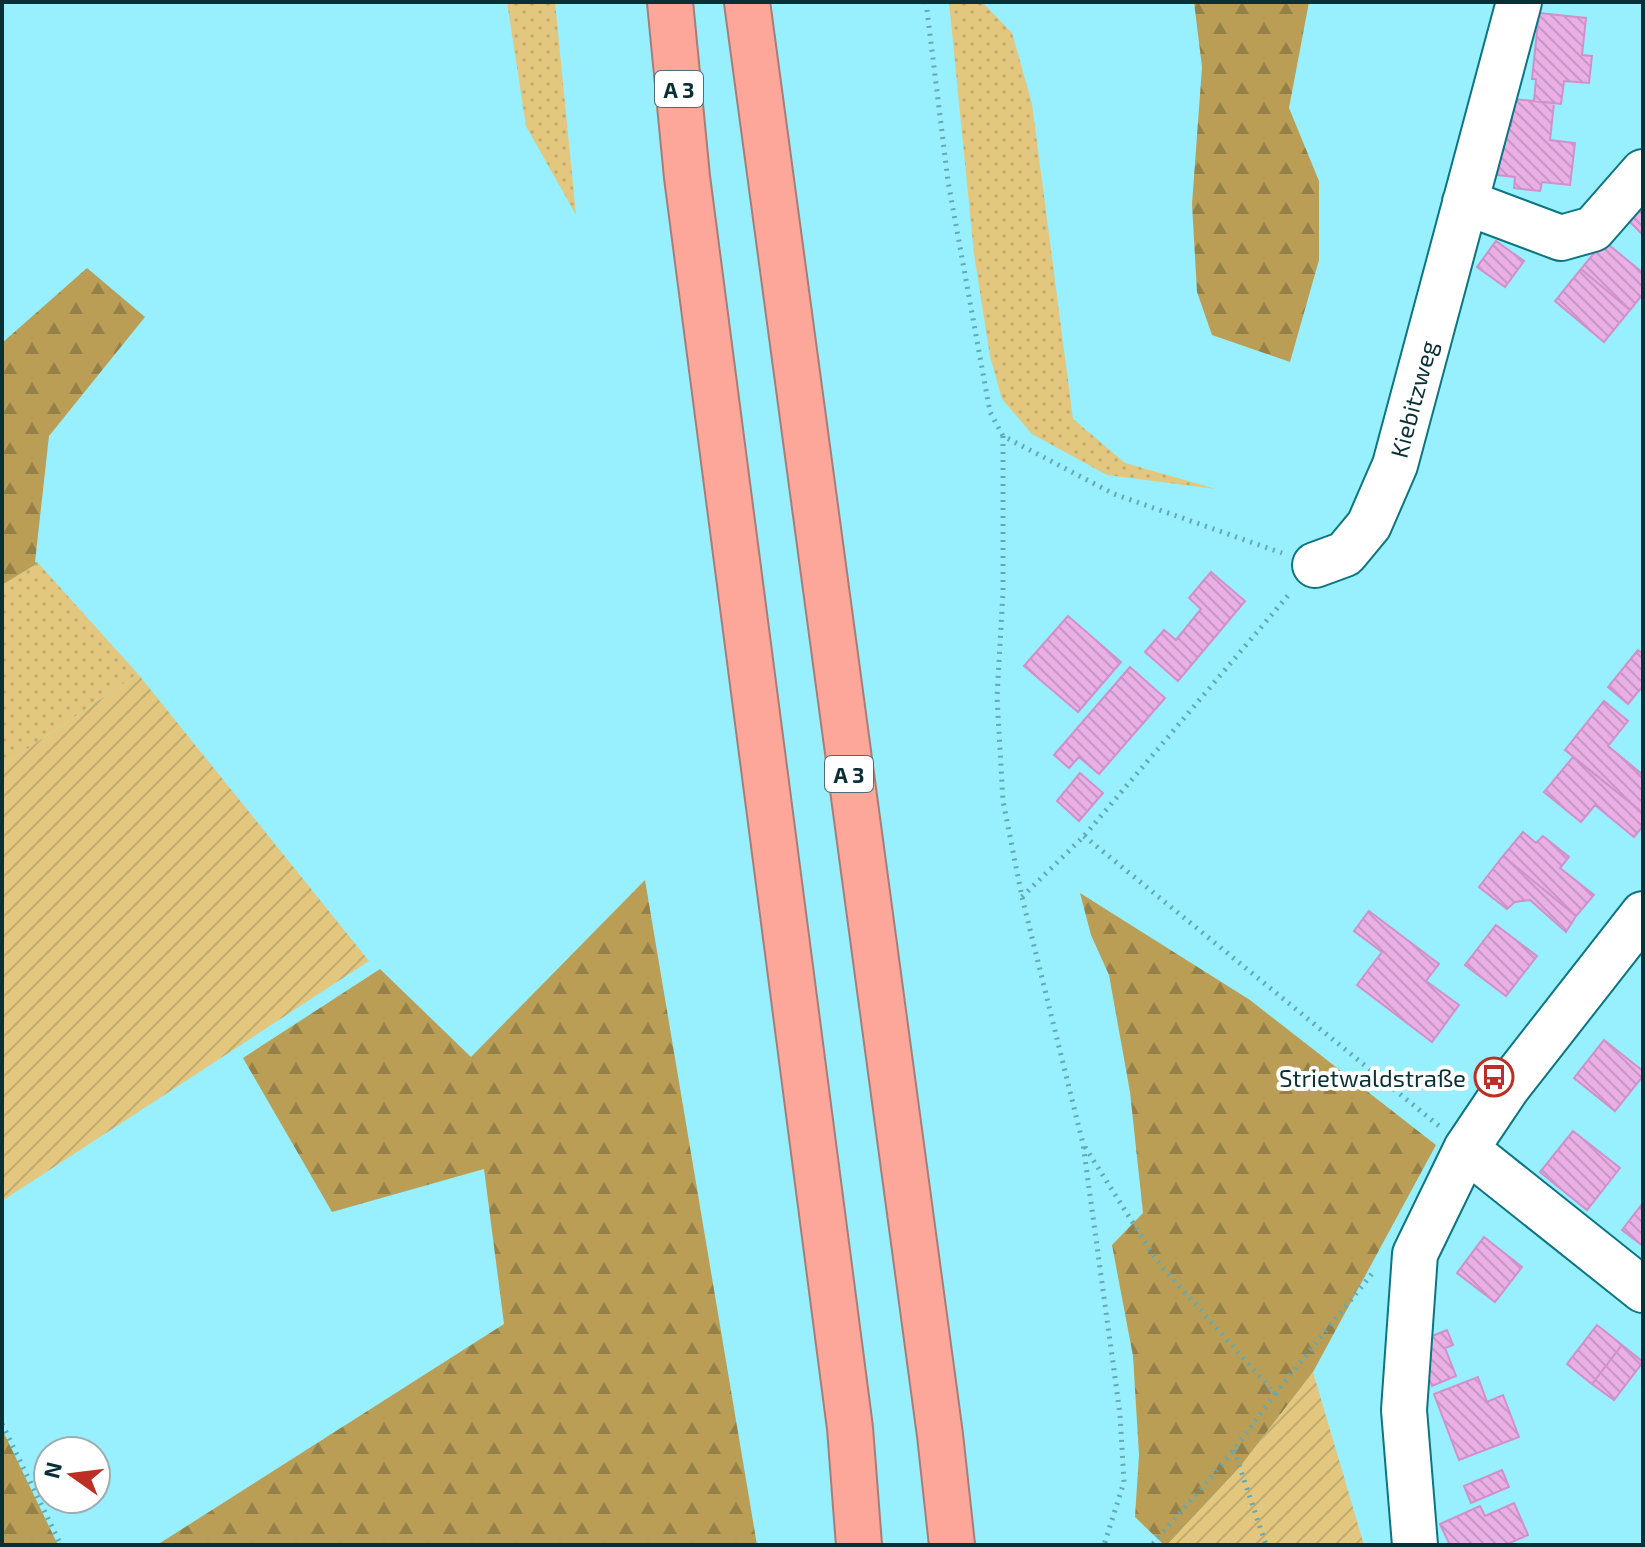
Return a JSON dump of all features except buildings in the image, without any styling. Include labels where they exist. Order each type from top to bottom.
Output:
[{"type":"highway","name":"A 3","points":[[670,2],[687,177],[850,1428],[859,1545]]},
{"type":"highway","name":"A 3","points":[[747,2],[940,1435],[952,1545]]},
{"type":"street","name":"Kiebitzweg","points":[[1315,565],[1345,554],[1369,525],[1395,465],[1519,2]]},
{"type":"street","points":[[1465,202],[1561,238],[1593,229],[1643,172]]},
{"type":"street","points":[[1415,1545],[1404,1410],[1415,1254],[1466,1149],[1507,1088],[1643,914]]},
{"type":"street","points":[[1466,1149],[1643,1290]]},
{"type":"path","points":[[926,2],[948,181],[990,412],[1003,436],[1003,592],[997,697],[1003,801],[1022,897],[1083,1144],[1120,1414],[1124,1482],[1104,1545]]},
{"type":"path","points":[[1003,436],[1114,494],[1315,565],[1084,836],[1022,897]]},
{"type":"path","points":[[1084,836],[1466,1149]]},
{"type":"path","points":[[1083,1144],[1157,1261],[1275,1394]]},
{"type":"path","points":[[1152,1545],[1234,1450],[1377,1267],[1415,1254]]},
{"type":"path","points":[[2,1424],[61,1545]]},
{"type":"path","points":[[1234,1450],[1266,1545]]},
{"type":"shaded area","points":[[507,2],[555,2],[576,215],[526,126]]},
{"type":"shaded area","points":[[949,2],[982,2],[1012,33],[1032,104],[1073,419],[1125,463],[1216,489],[1107,475],[1032,434],[1002,399],[990,356],[974,254]]},
{"type":"shaded area","points":[[38,563],[138,674],[2,766],[2,585]]},
{"type":"shaded area","points":[[138,674],[369,961],[2,1201],[2,766]]},
{"type":"shaded area","points":[[1313,1372],[1364,1545],[1167,1545],[1240,1467]]},
{"type":"green space","points":[[1194,2],[1309,2],[1289,108],[1319,181],[1319,260],[1290,362],[1212,335],[1197,292],[1192,204],[1202,67]]},
{"type":"green space","points":[[87,268],[145,317],[49,436],[35,562],[38,563],[2,585],[2,343]]},
{"type":"green space","points":[[645,880],[757,1545],[157,1545],[504,1324],[484,1169],[332,1212],[243,1058],[380,969],[471,1057]]},
{"type":"green space","points":[[1080,893],[1250,1000],[1436,1145],[1313,1372],[1240,1467],[1167,1545],[1135,1517],[1139,1455],[1133,1356],[1112,1245],[1143,1213],[1130,1092],[1109,975],[1091,935]]},
{"type":"green space","points":[[2,1429],[32,1491],[32,1515],[44,1515],[58,1545],[2,1545]]},
{"type":"place","name":"Strietwaldstraße","points":[[1494,1077]]}]
